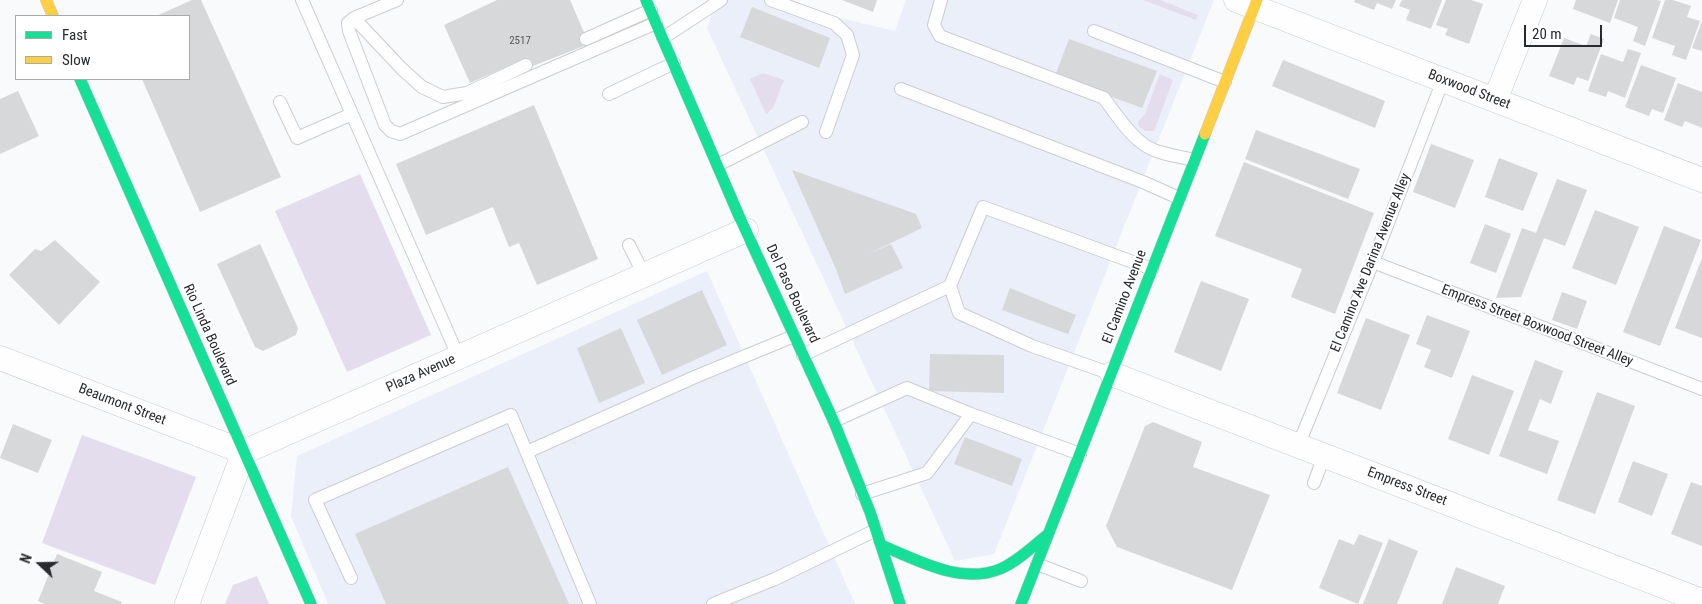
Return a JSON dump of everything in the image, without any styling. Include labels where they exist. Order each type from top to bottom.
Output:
[{"type":"main road","points":[[46,0],[53,15]]},
{"type":"main road","name":"El Camino Avenue","points":[[1021,604],[1225,82],[1249,2]]},
{"type":"main road","name":"Del Paso Boulevard","points":[[649,5],[746,230],[834,421],[876,530],[900,604]]},
{"type":"main road","name":"Rio Linda Boulevard","points":[[80,80],[311,604]]},
{"type":"main road","points":[[881,545],[948,571],[967,575],[984,574],[999,570],[1018,559],[1048,534]]},
{"type":"street","points":[[1495,100],[1535,0]]},
{"type":"street","name":"Boxwood Street","points":[[1249,2],[1443,80],[1702,180]]},
{"type":"street","name":"Plaza Avenue","points":[[244,452],[746,230]]},
{"type":"street","name":"Beaumont Street","points":[[0,358],[244,452]]},
{"type":"street","name":"Empress Street","points":[[1112,374],[1702,601]]},
{"type":"street","points":[[187,604],[244,452]]},
{"type":"lane","points":[[302,0],[459,358]]},
{"type":"lane","points":[[397,0],[354,18],[348,23],[349,31],[385,125],[391,132],[400,134],[656,23]]},
{"type":"lane","points":[[663,38],[722,0]]},
{"type":"lane","points":[[771,0],[834,22],[847,35],[852,55],[826,132]]},
{"type":"lane","points":[[941,0],[934,25],[940,36],[1104,98],[1142,144],[1155,150],[1194,160]]},
{"type":"lane","points":[[586,39],[649,5]]},
{"type":"lane","points":[[354,18],[422,88],[443,96],[467,93],[526,65]]},
{"type":"lane","points":[[1094,31],[1225,82]]},
{"type":"lane","points":[[609,94],[674,63]]},
{"type":"lane","name":"El Camino Ave Darina Avenue Alley","points":[[1298,446],[1443,80]]},
{"type":"lane","points":[[901,89],[1143,182],[1179,198]]},
{"type":"lane","points":[[280,102],[297,138],[352,114]]},
{"type":"lane","points":[[718,165],[802,122]]},
{"type":"lane","points":[[1112,374],[1032,346],[959,313],[950,286],[983,207],[1152,269]]},
{"type":"lane","points":[[629,245],[644,276]]},
{"type":"lane","name":"Empress Street Boxwood Street Alley","points":[[1372,262],[1702,389]]},
{"type":"lane","points":[[803,355],[950,286]]},
{"type":"lane","points":[[527,452],[696,376],[794,336]]},
{"type":"lane","points":[[834,421],[907,388],[1080,454]]},
{"type":"lane","points":[[862,494],[927,473],[971,414]]},
{"type":"lane","points":[[351,578],[315,500],[511,416],[590,604]]},
{"type":"lane","points":[[1314,484],[1324,456]]},
{"type":"lane","points":[[713,604],[775,580],[876,530]]},
{"type":"lane","points":[[1037,564],[1081,581]]},
{"type":"shaded area","points":[[717,0],[764,0],[895,31],[906,0],[1214,0],[994,554],[955,561],[707,28]]},
{"type":"shaded area","points":[[1143,0],[1160,0],[1198,15],[1196,20]]},
{"type":"shaded area","points":[[763,73],[784,80],[773,108],[766,114],[750,79]]},
{"type":"shaded area","points":[[1160,74],[1173,80],[1154,131],[1146,131],[1139,127],[1138,122],[1145,114]]},
{"type":"shaded area","points":[[360,174],[431,335],[347,372],[275,211]]},
{"type":"shaded area","points":[[707,271],[855,604],[328,604],[291,516],[297,456]]},
{"type":"shaded area","points":[[82,435],[196,477],[155,585],[42,543]]},
{"type":"shaded area","points":[[257,576],[269,604],[225,604],[233,585]]},
{"type":"building","points":[[192,0],[201,0],[281,177],[200,212],[142,80],[190,80],[190,15],[158,15]]},
{"type":"building","points":[[497,0],[570,0],[589,44],[528,68],[524,59],[470,83],[444,25]]},
{"type":"building","points":[[842,0],[877,0],[873,12]]},
{"type":"building","points":[[1355,0],[1396,0],[1392,9],[1377,3],[1374,10],[1354,2]]},
{"type":"building","points":[[1402,0],[1442,0],[1431,29],[1406,20],[1410,10],[1399,6]]},
{"type":"building","points":[[1446,0],[1471,0],[1483,4],[1469,44],[1445,35],[1448,29],[1436,25]]},
{"type":"building","points":[[1576,0],[1618,0],[1610,23],[1573,9]]},
{"type":"building","points":[[1620,0],[1661,1],[1645,46],[1633,41],[1638,27],[1614,18]]},
{"type":"building","points":[[1665,0],[1673,0],[1691,6],[1687,17],[1700,21],[1686,60],[1672,55],[1675,46],[1652,38]]},
{"type":"building","points":[[752,7],[830,38],[819,68],[740,37]]},
{"type":"building","points":[[1702,21],[1702,51],[1692,48]]},
{"type":"building","points":[[1591,34],[1604,39],[1588,81],[1577,77],[1574,85],[1549,76],[1564,38],[1586,46]]},
{"type":"building","points":[[1069,39],[1157,71],[1142,108],[1055,76]]},
{"type":"building","points":[[1628,49],[1641,53],[1625,98],[1608,91],[1606,97],[1588,91],[1601,54],[1623,62]]},
{"type":"building","points":[[1283,60],[1385,101],[1375,128],[1272,86]]},
{"type":"building","points":[[1641,65],[1676,78],[1663,113],[1652,109],[1649,116],[1625,107]]},
{"type":"building","points":[[1678,83],[1702,92],[1702,128],[1685,121],[1682,127],[1664,120]]},
{"type":"building","points":[[18,91],[39,136],[0,154],[0,99]]},
{"type":"building","points":[[534,105],[598,259],[537,285],[519,243],[509,247],[493,207],[426,235],[396,164]]},
{"type":"building","points":[[1256,130],[1360,169],[1348,199],[1245,159]]},
{"type":"building","points":[[1431,144],[1474,160],[1455,208],[1413,192]]},
{"type":"building","points":[[1499,158],[1538,173],[1523,211],[1485,197]]},
{"type":"building","points":[[1244,162],[1374,213],[1335,314],[1291,297],[1302,269],[1215,236]]},
{"type":"building","points":[[792,170],[916,214],[922,228],[866,255],[891,244],[903,268],[845,294],[836,269]]},
{"type":"building","points":[[1557,179],[1587,190],[1565,246],[1544,238],[1521,297],[1496,298],[1522,228],[1536,233]]},
{"type":"building","points":[[1595,210],[1639,227],[1616,285],[1572,268]]},
{"type":"building","points":[[1485,224],[1511,234],[1496,273],[1470,263]]},
{"type":"building","points":[[1664,226],[1701,240],[1660,346],[1623,332]]},
{"type":"building","points":[[55,240],[100,282],[59,325],[9,275],[35,249],[41,251]]},
{"type":"building","points":[[260,244],[298,328],[296,335],[263,351],[255,347],[217,264]]},
{"type":"building","points":[[1702,258],[1702,338],[1675,328]]},
{"type":"building","points":[[1201,281],[1249,299],[1221,371],[1174,352]]},
{"type":"building","points":[[1010,288],[1076,315],[1068,334],[1002,310]]},
{"type":"building","points":[[702,290],[727,345],[662,375],[637,320]]},
{"type":"building","points":[[1562,292],[1587,301],[1577,329],[1552,320]]},
{"type":"building","points":[[1427,315],[1470,331],[1452,378],[1424,367],[1431,350],[1416,344]]},
{"type":"building","points":[[1366,318],[1410,335],[1381,410],[1337,393]]},
{"type":"building","points":[[621,328],[645,383],[599,403],[577,348]]},
{"type":"building","points":[[930,354],[1004,355],[1004,393],[929,391]]},
{"type":"building","points":[[1535,360],[1563,371],[1551,404],[1540,399],[1528,430],[1559,441],[1547,474],[1499,456]]},
{"type":"building","points":[[1472,375],[1514,391],[1489,455],[1448,439]]},
{"type":"building","points":[[1597,392],[1635,406],[1595,514],[1557,500]]},
{"type":"building","points":[[1153,422],[1202,442],[1193,467],[1270,495],[1232,590],[1117,547],[1106,526],[1145,426]]},
{"type":"building","points":[[13,424],[52,440],[38,473],[0,458]]},
{"type":"building","points":[[965,437],[1022,459],[1012,486],[954,464]]},
{"type":"building","points":[[1633,461],[1668,474],[1652,516],[1618,502]]},
{"type":"building","points":[[508,467],[569,604],[386,604],[355,534]]},
{"type":"building","points":[[1691,482],[1702,486],[1702,546],[1671,534]]},
{"type":"building","points":[[1359,534],[1383,543],[1358,604],[1319,588],[1339,539],[1354,545]]},
{"type":"building","points":[[1389,539],[1418,551],[1397,604],[1363,604]]},
{"type":"building","points":[[57,554],[102,572],[94,591],[122,602],[121,604],[45,604],[38,601]]},
{"type":"building","points":[[1456,567],[1505,586],[1498,604],[1442,604]]},
{"type":"traffic: fast","points":[[646,0],[739,216],[834,422],[870,512],[900,604]]},
{"type":"traffic: fast","points":[[80,80],[311,604]]},
{"type":"traffic: fast","points":[[1021,604],[1205,134]]},
{"type":"traffic: fast","points":[[881,545],[939,569],[970,574],[985,573],[1006,566],[1047,535]]},
{"type":"traffic: slow","points":[[46,0],[53,15]]},
{"type":"traffic: slow","points":[[1205,134],[1257,0]]}]
